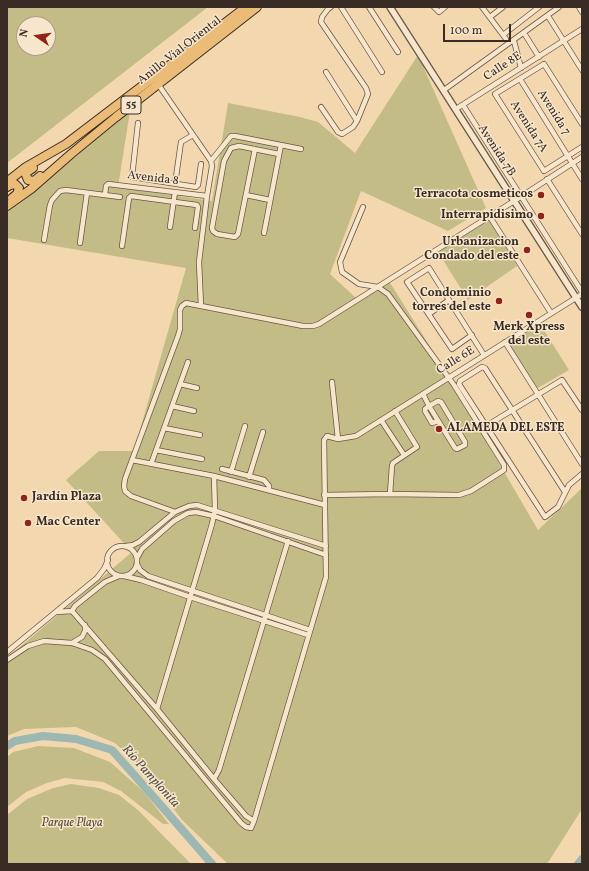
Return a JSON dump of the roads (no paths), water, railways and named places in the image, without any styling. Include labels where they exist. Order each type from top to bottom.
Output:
[{"type":"highway","name":"Anillo Vial Oriental","points":[[7,182],[38,160],[66,144],[246,7]]},
{"type":"highway","name":"Anillo Vial Oriental","points":[[7,206],[27,193],[71,154],[257,7]]},
{"type":"highway","points":[[38,160],[37,166],[27,172],[26,178],[31,182],[40,176],[45,177]]},
{"type":"highway","points":[[7,187],[15,184],[19,188],[17,194],[8,200],[7,206]]},
{"type":"street","points":[[321,107],[342,134],[353,127],[357,121],[368,94],[321,22],[322,17],[331,7]]},
{"type":"street","points":[[341,7],[382,72]]},
{"type":"street","points":[[369,7],[398,52]]},
{"type":"street","points":[[434,7],[439,12],[445,7]]},
{"type":"street","points":[[482,7],[504,37],[539,7]]},
{"type":"street","points":[[490,17],[503,7]]},
{"type":"street","points":[[444,90],[560,7]]},
{"type":"street","points":[[579,7],[582,12]]},
{"type":"street","name":"Avenida 7B","points":[[393,8],[582,307]]},
{"type":"street","points":[[548,16],[582,70]]},
{"type":"street","name":"Calle 8E","points":[[456,109],[582,29]]},
{"type":"street","points":[[524,33],[538,57]]},
{"type":"street","points":[[514,41],[521,68]]},
{"type":"street","points":[[520,78],[544,64],[582,124]]},
{"type":"street","points":[[326,72],[357,121]]},
{"type":"street","name":"Avenida 7A","points":[[520,78],[495,94],[544,171],[568,156]]},
{"type":"street","name":"Avenida 7","points":[[520,78],[582,179]]},
{"type":"street","points":[[158,84],[211,161],[212,166],[199,262],[201,306]]},
{"type":"street","name":"Avenida 7B","points":[[463,105],[582,293]]},
{"type":"street","points":[[138,123],[132,177],[196,187],[198,186],[201,164]]},
{"type":"street","points":[[175,184],[180,142],[193,135]]},
{"type":"street","points":[[211,161],[231,136],[301,149]]},
{"type":"street","points":[[264,233],[281,145]]},
{"type":"street","points":[[255,149],[238,234],[235,237],[216,234],[212,228],[225,158],[233,147],[239,146],[255,149],[279,154]]},
{"type":"street","points":[[568,156],[582,147]]},
{"type":"street","points":[[175,512],[131,496],[125,491],[124,486],[125,479],[178,336],[180,329],[180,308],[184,304],[186,303],[303,326],[313,326],[324,321],[490,217],[572,162],[582,157]]},
{"type":"street","points":[[490,162],[497,158]]},
{"type":"street","points":[[547,179],[582,234]]},
{"type":"street","name":"Avenida 8","points":[[105,195],[106,186],[108,184],[207,196]]},
{"type":"street","points":[[44,240],[50,204],[62,190],[120,197]]},
{"type":"street","points":[[170,227],[175,192]]},
{"type":"street","points":[[80,243],[87,193]]},
{"type":"street","points":[[246,195],[270,200]]},
{"type":"street","points":[[122,246],[129,197],[198,206],[195,228]]},
{"type":"street","points":[[7,660],[28,646],[44,641],[72,643],[92,650],[104,659],[241,823],[246,827],[251,828],[326,577],[324,495],[459,495],[471,491],[504,470],[504,465],[448,377],[388,294],[378,287],[356,282],[342,272],[340,262],[363,207]]},
{"type":"street","points":[[490,217],[551,313]]},
{"type":"street","points":[[472,335],[452,349],[407,282],[429,268],[472,335],[484,355]]},
{"type":"street","name":"Calle 6E","points":[[324,495],[324,440],[327,436],[338,439],[356,436],[582,293]]},
{"type":"street","points":[[442,305],[449,300]]},
{"type":"street","points":[[428,314],[436,308]]},
{"type":"street","points":[[505,342],[582,464]]},
{"type":"street","points":[[151,464],[188,362]]},
{"type":"street","points":[[565,492],[485,368],[482,367],[459,382],[545,517],[558,507],[569,485],[582,474]]},
{"type":"street","points":[[486,426],[562,380],[582,410]]},
{"type":"street","points":[[332,382],[338,439]]},
{"type":"street","points":[[180,384],[197,388]]},
{"type":"street","points":[[423,394],[429,406]]},
{"type":"street","points":[[438,401],[441,402],[465,442],[465,445],[456,449],[438,421],[434,424],[432,423],[425,411],[429,406],[438,401]]},
{"type":"street","points":[[172,406],[194,410]]},
{"type":"street","points":[[390,494],[393,463],[417,447],[395,411]]},
{"type":"street","points":[[381,420],[404,455]]},
{"type":"street","points":[[231,472],[245,426]]},
{"type":"street","points":[[164,428],[200,435]]},
{"type":"street","points":[[249,476],[263,432]]},
{"type":"street","points":[[156,450],[202,459]]},
{"type":"street","points":[[132,460],[214,476],[325,506]]},
{"type":"street","points":[[222,469],[264,480],[269,486],[269,490]]},
{"type":"street","points":[[157,709],[214,516],[214,476]]},
{"type":"street","points":[[7,652],[97,578],[104,569],[108,556],[112,550],[139,542],[175,512],[189,506],[198,506],[215,510],[326,546]]},
{"type":"street","points":[[162,507],[166,512],[167,518]]},
{"type":"street","points":[[137,558],[142,549],[182,516],[196,512],[214,516],[326,555]]},
{"type":"street","points":[[214,779],[220,770],[288,541]]},
{"type":"street","points":[[126,546],[133,550],[140,570],[148,576],[266,615],[309,632]]},
{"type":"street","points":[[108,560],[109,568],[115,574],[141,580],[264,621],[309,632]]},
{"type":"street","points":[[72,611],[75,606],[105,582],[132,572],[137,564]]},
{"type":"street","points":[[56,612],[72,611]]},
{"type":"street","points":[[72,611],[157,709],[246,816],[254,821]]},
{"type":"street","points":[[72,643],[82,637],[85,631],[85,625]]},
{"type":"waterway","name":"Río Pamplonita","points":[[7,746],[15,741],[43,736],[76,739],[112,750],[212,864]]},
{"type":"waterway","name":"Río Pamplonita","points":[[578,864],[582,859]]},
{"type":"place","name":"Terracota cosmeticos","points":[[541,195]]},
{"type":"place","name":"Interrapidisimo","points":[[541,216]]},
{"type":"place","name":"Urbanizacion Condado del este","points":[[527,250]]},
{"type":"place","name":"Condominio torres del este","points":[[499,301]]},
{"type":"place","name":"Merk Xpress del este","points":[[529,315]]},
{"type":"place","name":"ALAMEDA DEL ESTE","points":[[439,429]]},
{"type":"place","name":"Jardín Plaza","points":[[24,498]]},
{"type":"place","name":"Mac Center","points":[[28,523]]},
{"type":"park label","name":"Parque Playa","points":[[72,824]]}]
